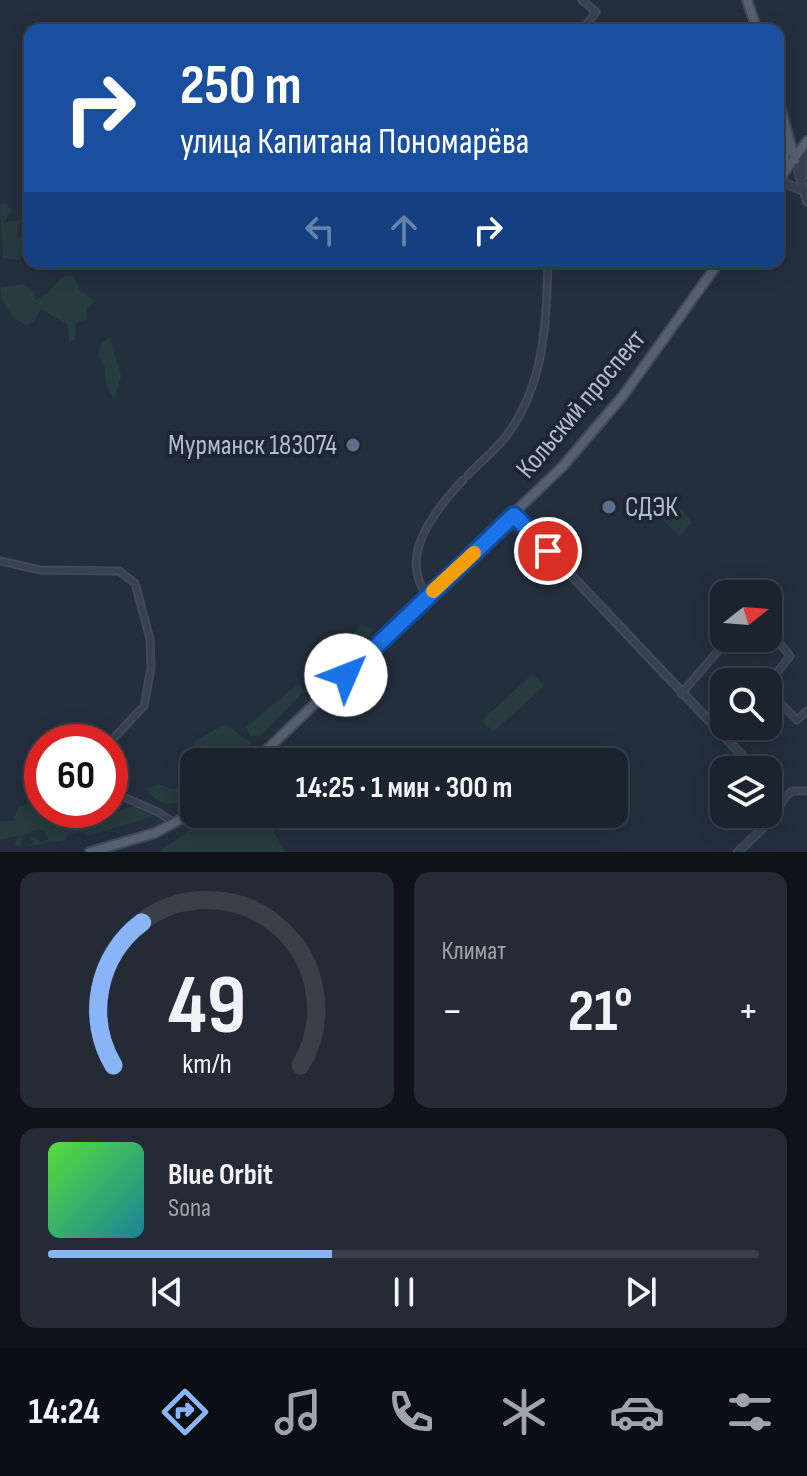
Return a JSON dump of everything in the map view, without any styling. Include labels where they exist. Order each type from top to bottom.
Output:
[{"type":"main road","points":[[747,0],[755,24]]},
{"type":"main road","points":[[784,118],[795,160]]},
{"type":"main road","points":[[784,162],[787,128]]},
{"type":"main road","points":[[784,175],[807,141]]},
{"type":"main road","name":"Кольский проспект","points":[[269,748],[514,515],[592,434],[715,268]]},
{"type":"main road","points":[[90,852],[180,821]]},
{"type":"street","points":[[582,0],[596,12],[587,24]]},
{"type":"street","points":[[804,191],[802,162],[807,148]]},
{"type":"street","points":[[795,160],[807,202]]},
{"type":"street","points":[[784,183],[804,191]]},
{"type":"street","points":[[428,596],[417,574],[423,533],[432,516],[505,437],[532,391],[545,338],[548,268]]},
{"type":"street","points":[[514,515],[742,756]]},
{"type":"street","points":[[0,561],[40,570],[119,571],[135,583],[150,639],[151,668],[144,706],[127,724]]},
{"type":"street","points":[[782,646],[790,656],[772,679],[772,695],[797,720],[807,711]]},
{"type":"street","points":[[681,694],[717,652]]},
{"type":"street","points":[[738,852],[769,822],[784,798],[792,791],[807,791]]},
{"type":"street","points":[[128,799],[158,812],[175,824]]},
{"type":"green space","points":[[5,203],[12,211],[4,222],[24,220],[18,223],[17,238],[23,237],[24,226],[24,254],[20,260],[3,258],[0,205]]},
{"type":"green space","points":[[73,275],[80,291],[95,300],[86,310],[87,319],[76,323],[75,340],[69,341],[68,325],[41,309],[34,321],[26,325],[20,322],[8,310],[0,288],[23,284],[33,290],[35,300],[48,293],[61,277]]},
{"type":"green space","points":[[110,337],[121,376],[115,398],[107,384],[106,368],[98,356],[101,344]]},
{"type":"green space","points":[[663,494],[668,495],[692,522],[679,536],[651,509]]},
{"type":"green space","points":[[361,625],[372,629],[371,634],[352,656],[338,665],[324,663]]},
{"type":"green space","points":[[533,674],[544,686],[493,732],[482,720]]},
{"type":"green space","points":[[299,683],[304,691],[260,736],[250,736],[246,727]]},
{"type":"green space","points":[[225,724],[251,743],[247,748],[191,748],[197,740]]},
{"type":"green space","points":[[159,784],[173,789],[180,788],[180,802],[162,802],[147,789]]},
{"type":"green space","points":[[24,805],[24,828],[114,828],[87,836],[83,832],[70,834],[65,840],[28,846],[34,842],[30,839],[33,836],[41,842],[48,839],[46,832],[38,829],[22,836],[21,845],[16,846],[19,835],[0,840],[0,821],[14,821],[18,807]]},
{"type":"green space","points":[[134,806],[150,811],[152,817],[128,824],[128,808]]},
{"type":"green space","points":[[193,828],[272,828],[285,852],[158,852]]},
{"type":"slow traffic","points":[[433,591],[474,553]]},
{"type":"place","name":"Мурманск 183074","points":[[353,445]]},
{"type":"place","name":"СДЭК","points":[[609,507]]},
{"type":"route","points":[[346,675],[514,515],[548,551]]}]
